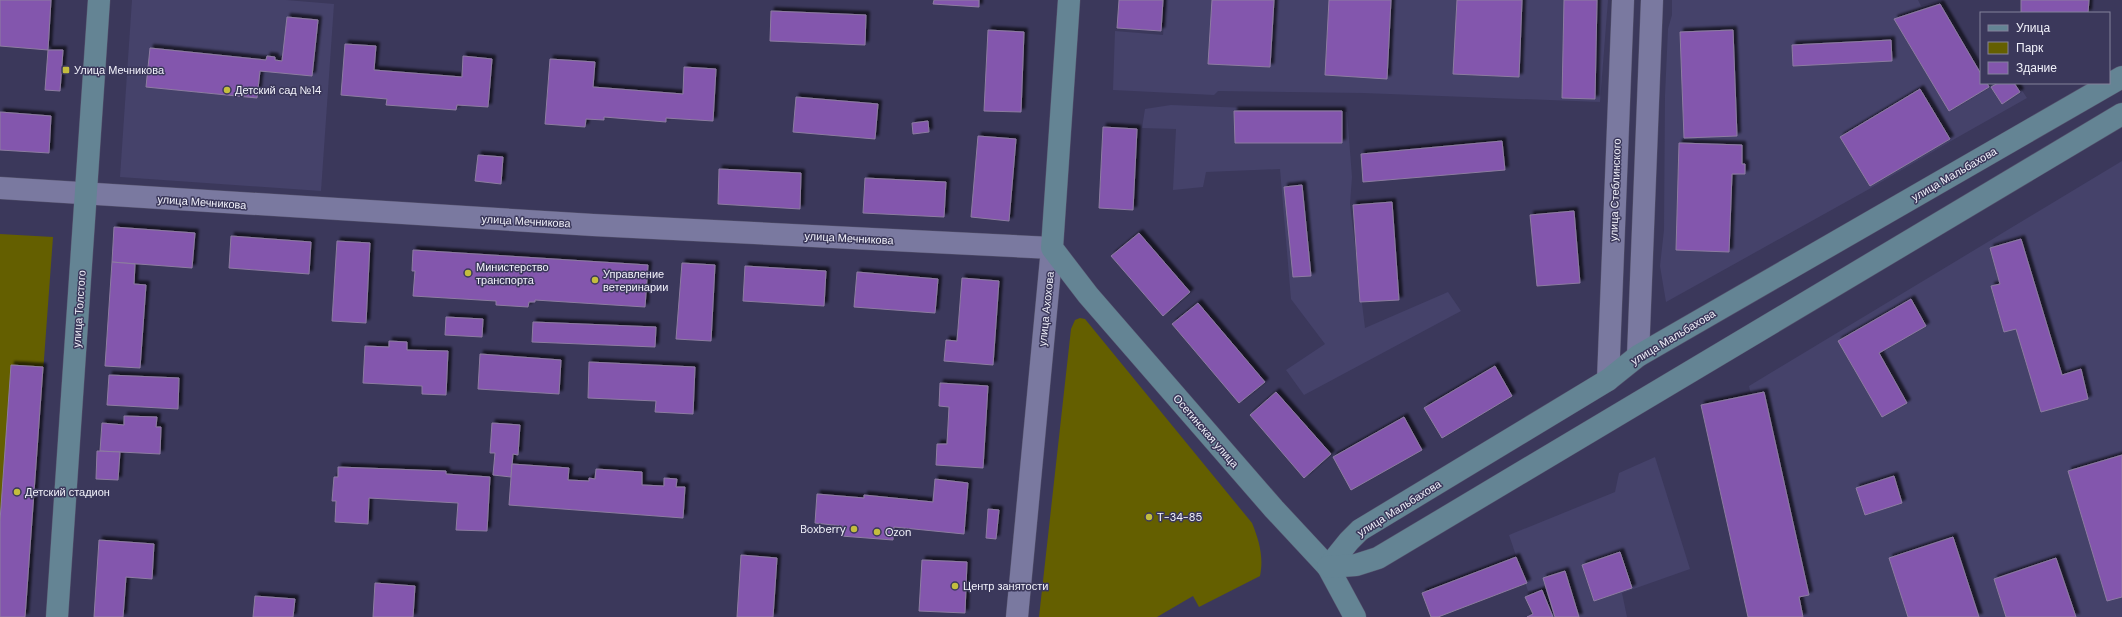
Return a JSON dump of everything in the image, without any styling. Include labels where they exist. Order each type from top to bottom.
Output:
[{"type":"main road","name":"улица Толстого","points":[[57,617],[87,194],[99,0]]},
{"type":"main road","name":"улица Ахохова","points":[[1052,248],[1069,0]]},
{"type":"main road","name":"улица Мальбахова","points":[[2110,84],[2122,77]]},
{"type":"main road","name":"улица Мальбахова","points":[[1328,567],[1360,530],[1608,380],[1638,356],[2110,84]]},
{"type":"main road","points":[[1328,567],[1356,564],[1378,558],[2122,114]]},
{"type":"main road","name":"Осетинская улица","points":[[1052,248],[1088,295],[1274,509],[1328,567],[1355,617]]},
{"type":"street","name":"улица Стеблинского","points":[[1608,380],[1623,0]]},
{"type":"street","points":[[1638,356],[1652,0]]},
{"type":"street","name":"улица Мечникова","points":[[0,188],[571,224],[1052,248]]},
{"type":"street","name":"улица Ахохова","points":[[1017,617],[1052,248]]},
{"type":"shaded area","name":"Детский сад №14","points":[[132,0],[286,0],[334,4],[321,191],[120,177]]},
{"type":"shaded area","points":[[1166,0],[1608,0],[1600,102],[1363,93],[1218,91],[1214,95],[1113,90],[1115,31],[1163,35]]},
{"type":"shaded area","points":[[1672,0],[1918,0],[1921,6],[1941,1],[1980,64],[1980,84],[2018,84],[2027,98],[1871,188],[1666,302],[1660,266],[1664,230],[1665,95],[1668,29],[1672,15]]},
{"type":"shaded area","points":[[1171,105],[1347,112],[1352,177],[1350,204],[1365,328],[1448,292],[1461,311],[1304,395],[1286,370],[1325,344],[1291,299],[1280,169],[1206,172],[1203,187],[1173,190],[1176,129],[1142,128],[1145,109]]},
{"type":"shaded area","points":[[2122,161],[2122,617],[1804,617],[1749,386]]},
{"type":"shaded area","points":[[1655,457],[1690,569],[1622,593],[1627,617],[1553,617],[1544,588],[1528,591],[1509,535],[1615,492],[1619,473]]},
{"type":"green space","name":"Детский стадион","points":[[0,234],[53,237],[25,617],[0,617]]},
{"type":"green space","points":[[1080,318],[1085,319],[1252,523],[1257,536],[1261,555],[1260,576],[1199,607],[1193,596],[1157,617],[1039,617],[1071,329],[1075,320]]},
{"type":"building","points":[[0,0],[51,0],[48,50],[0,46]]},
{"type":"building","points":[[934,0],[979,0],[979,7],[933,4]]},
{"type":"building","points":[[1119,0],[1163,0],[1161,31],[1117,28]]},
{"type":"building","points":[[1212,0],[1274,0],[1270,67],[1208,64]]},
{"type":"building","points":[[1329,0],[1391,0],[1387,79],[1325,75]]},
{"type":"building","points":[[1457,0],[1522,0],[1519,77],[1453,74]]},
{"type":"building","points":[[1564,0],[1597,0],[1595,99],[1562,98]]},
{"type":"building","points":[[2021,0],[2089,0],[2088,12],[2021,12]]},
{"type":"building","points":[[1940,4],[1980,72],[1980,84],[1988,84],[1989,87],[1949,111],[1894,19]]},
{"type":"building","points":[[771,11],[866,15],[865,45],[770,41]]},
{"type":"building","points":[[287,17],[318,20],[312,76],[260,71],[257,98],[146,87],[150,48],[266,60],[267,56],[275,57],[275,60],[282,61]]},
{"type":"building","points":[[988,30],[1024,32],[1021,112],[984,111]]},
{"type":"building","points":[[1733,30],[1737,136],[1684,138],[1680,32]]},
{"type":"building","points":[[1891,40],[1892,61],[1793,66],[1792,45]]},
{"type":"building","points":[[345,44],[376,46],[374,70],[462,77],[463,56],[492,59],[488,107],[457,105],[456,110],[386,105],[387,99],[341,95]]},
{"type":"building","points":[[48,50],[63,50],[60,91],[45,90]]},
{"type":"building","points":[[550,59],[595,62],[593,87],[683,94],[684,67],[716,69],[713,121],[666,118],[666,122],[604,117],[604,120],[586,119],[585,127],[545,124]]},
{"type":"building","points":[[1996,84],[2015,84],[2020,92],[2002,104],[1991,87]]},
{"type":"building","points":[[1920,89],[1950,139],[1870,186],[1840,137]]},
{"type":"building","points":[[796,97],[878,104],[875,139],[793,132]]},
{"type":"building","points":[[1234,111],[1342,111],[1342,143],[1235,143]]},
{"type":"building","points":[[0,112],[51,116],[49,153],[0,150]]},
{"type":"building","points":[[928,121],[929,132],[913,134],[912,123]]},
{"type":"building","points":[[1103,127],[1137,129],[1133,210],[1099,208]]},
{"type":"building","points":[[978,136],[1016,139],[1009,221],[971,217]]},
{"type":"building","points":[[1502,141],[1505,170],[1363,182],[1361,154]]},
{"type":"building","points":[[1679,143],[1742,145],[1742,164],[1745,164],[1745,174],[1732,174],[1729,252],[1676,250]]},
{"type":"building","points":[[478,155],[503,157],[501,184],[475,181]]},
{"type":"building","points":[[719,169],[801,173],[800,209],[718,204]]},
{"type":"building","points":[[865,178],[946,182],[944,217],[863,213]]},
{"type":"building","points":[[1302,185],[1311,276],[1293,277],[1284,187]]},
{"type":"building","points":[[1392,202],[1399,300],[1360,302],[1353,205]]},
{"type":"building","points":[[1574,211],[1580,283],[1537,286],[1530,215]]},
{"type":"building","points":[[114,227],[195,233],[192,268],[112,262]]},
{"type":"building","points":[[1139,233],[1190,292],[1163,316],[1111,256]]},
{"type":"building","points":[[231,236],[311,242],[309,274],[229,268]]},
{"type":"building","points":[[2021,239],[2062,375],[2081,369],[2088,399],[2041,412],[2016,329],[2004,332],[1991,286],[2000,284],[1990,248]]},
{"type":"building","points":[[337,241],[370,243],[366,323],[332,321]]},
{"type":"building","points":[[413,250],[648,265],[645,307],[535,300],[535,302],[529,302],[528,307],[496,305],[496,301],[413,296],[415,271],[412,271]]},
{"type":"building","points":[[112,262],[135,264],[134,284],[146,285],[140,368],[105,366]]},
{"type":"building","points":[[682,263],[715,265],[711,341],[676,339]]},
{"type":"building","points":[[745,266],[826,271],[824,306],[743,301]]},
{"type":"building","points":[[857,272],[938,279],[935,313],[854,307]]},
{"type":"building","points":[[962,278],[999,281],[993,365],[944,361],[946,340],[957,341]]},
{"type":"building","points":[[1911,299],[1926,326],[1879,353],[1907,403],[1882,417],[1838,341]]},
{"type":"building","points":[[1198,303],[1265,382],[1239,403],[1172,324]]},
{"type":"building","points":[[446,317],[483,319],[482,337],[445,335]]},
{"type":"building","points":[[533,322],[656,327],[655,347],[532,342]]},
{"type":"building","points":[[389,341],[407,342],[407,350],[448,351],[446,395],[422,394],[422,386],[363,383],[365,346],[389,347]]},
{"type":"building","points":[[480,354],[561,360],[559,394],[478,389]]},
{"type":"building","points":[[589,362],[695,367],[693,414],[655,412],[656,401],[588,398]]},
{"type":"building","points":[[11,365],[43,367],[25,617],[0,617],[0,521]]},
{"type":"building","points":[[1495,366],[1512,396],[1442,438],[1424,408]]},
{"type":"building","points":[[109,375],[179,378],[178,409],[107,405]]},
{"type":"building","points":[[940,383],[988,386],[983,468],[936,465],[937,444],[947,444],[949,407],[939,406]]},
{"type":"building","points":[[1276,392],[1331,454],[1304,478],[1250,415]]},
{"type":"building","points":[[1764,392],[1809,595],[1799,597],[1803,617],[1748,617],[1701,405]]},
{"type":"building","points":[[124,416],[157,417],[156,427],[161,427],[160,454],[100,451],[102,423],[124,425]]},
{"type":"building","points":[[1404,417],[1422,450],[1351,490],[1333,457]]},
{"type":"building","points":[[492,423],[520,425],[518,455],[513,454],[511,477],[493,475],[495,453],[490,453]]},
{"type":"building","points":[[97,451],[120,452],[118,480],[96,479]]},
{"type":"building","points":[[2122,455],[2122,597],[2107,601],[2068,471]]},
{"type":"building","points":[[512,464],[569,468],[568,480],[589,481],[589,478],[595,479],[596,469],[642,472],[642,485],[664,486],[664,478],[677,479],[676,487],[685,487],[683,518],[509,505]]},
{"type":"building","points":[[338,467],[446,471],[446,474],[490,477],[487,531],[456,530],[458,503],[369,498],[368,524],[335,522],[336,501],[332,501],[334,477],[338,477]]},
{"type":"building","points":[[1894,476],[1902,503],[1865,515],[1856,488]]},
{"type":"building","points":[[935,479],[968,483],[964,534],[894,527],[893,540],[841,536],[842,526],[815,523],[817,494],[864,498],[864,495],[933,502]]},
{"type":"building","points":[[988,509],[999,510],[996,539],[986,538]]},
{"type":"building","points":[[1953,537],[1979,617],[1908,617],[1889,558]]},
{"type":"building","points":[[99,540],[154,544],[152,579],[126,577],[123,617],[94,617]]},
{"type":"building","points":[[1620,552],[1632,588],[1594,601],[1582,565]]},
{"type":"building","points":[[741,555],[777,558],[773,617],[737,617]]},
{"type":"building","points":[[1516,557],[1527,583],[1438,617],[1431,617],[1422,593]]},
{"type":"building","points":[[2056,558],[2076,617],[2006,617],[1994,579]]},
{"type":"building","points":[[922,560],[967,562],[965,613],[919,611]]},
{"type":"building","points":[[1565,571],[1579,617],[1555,617],[1543,578]]},
{"type":"building","points":[[375,583],[415,586],[413,617],[373,617]]},
{"type":"building","points":[[1542,590],[1553,617],[1527,617],[1533,614],[1525,597]]},
{"type":"building","points":[[255,596],[295,599],[293,617],[253,617]]},
{"type":"place","name":"Улица Мечникова","points":[[66,70]]},
{"type":"place","name":"Детский сад №14","points":[[227,90]]},
{"type":"place","name":"Министерство транспорта","points":[[468,273]]},
{"type":"place","name":"Управление ветеринарии","points":[[595,280]]},
{"type":"place","name":"Детский стадион","points":[[17,492]]},
{"type":"place","name":"Т-34-85","points":[[1149,517]]},
{"type":"place","name":"Boxberry","points":[[854,529]]},
{"type":"place","name":"Ozon","points":[[877,532]]},
{"type":"place","name":"Центр занятости","points":[[955,586]]}]
